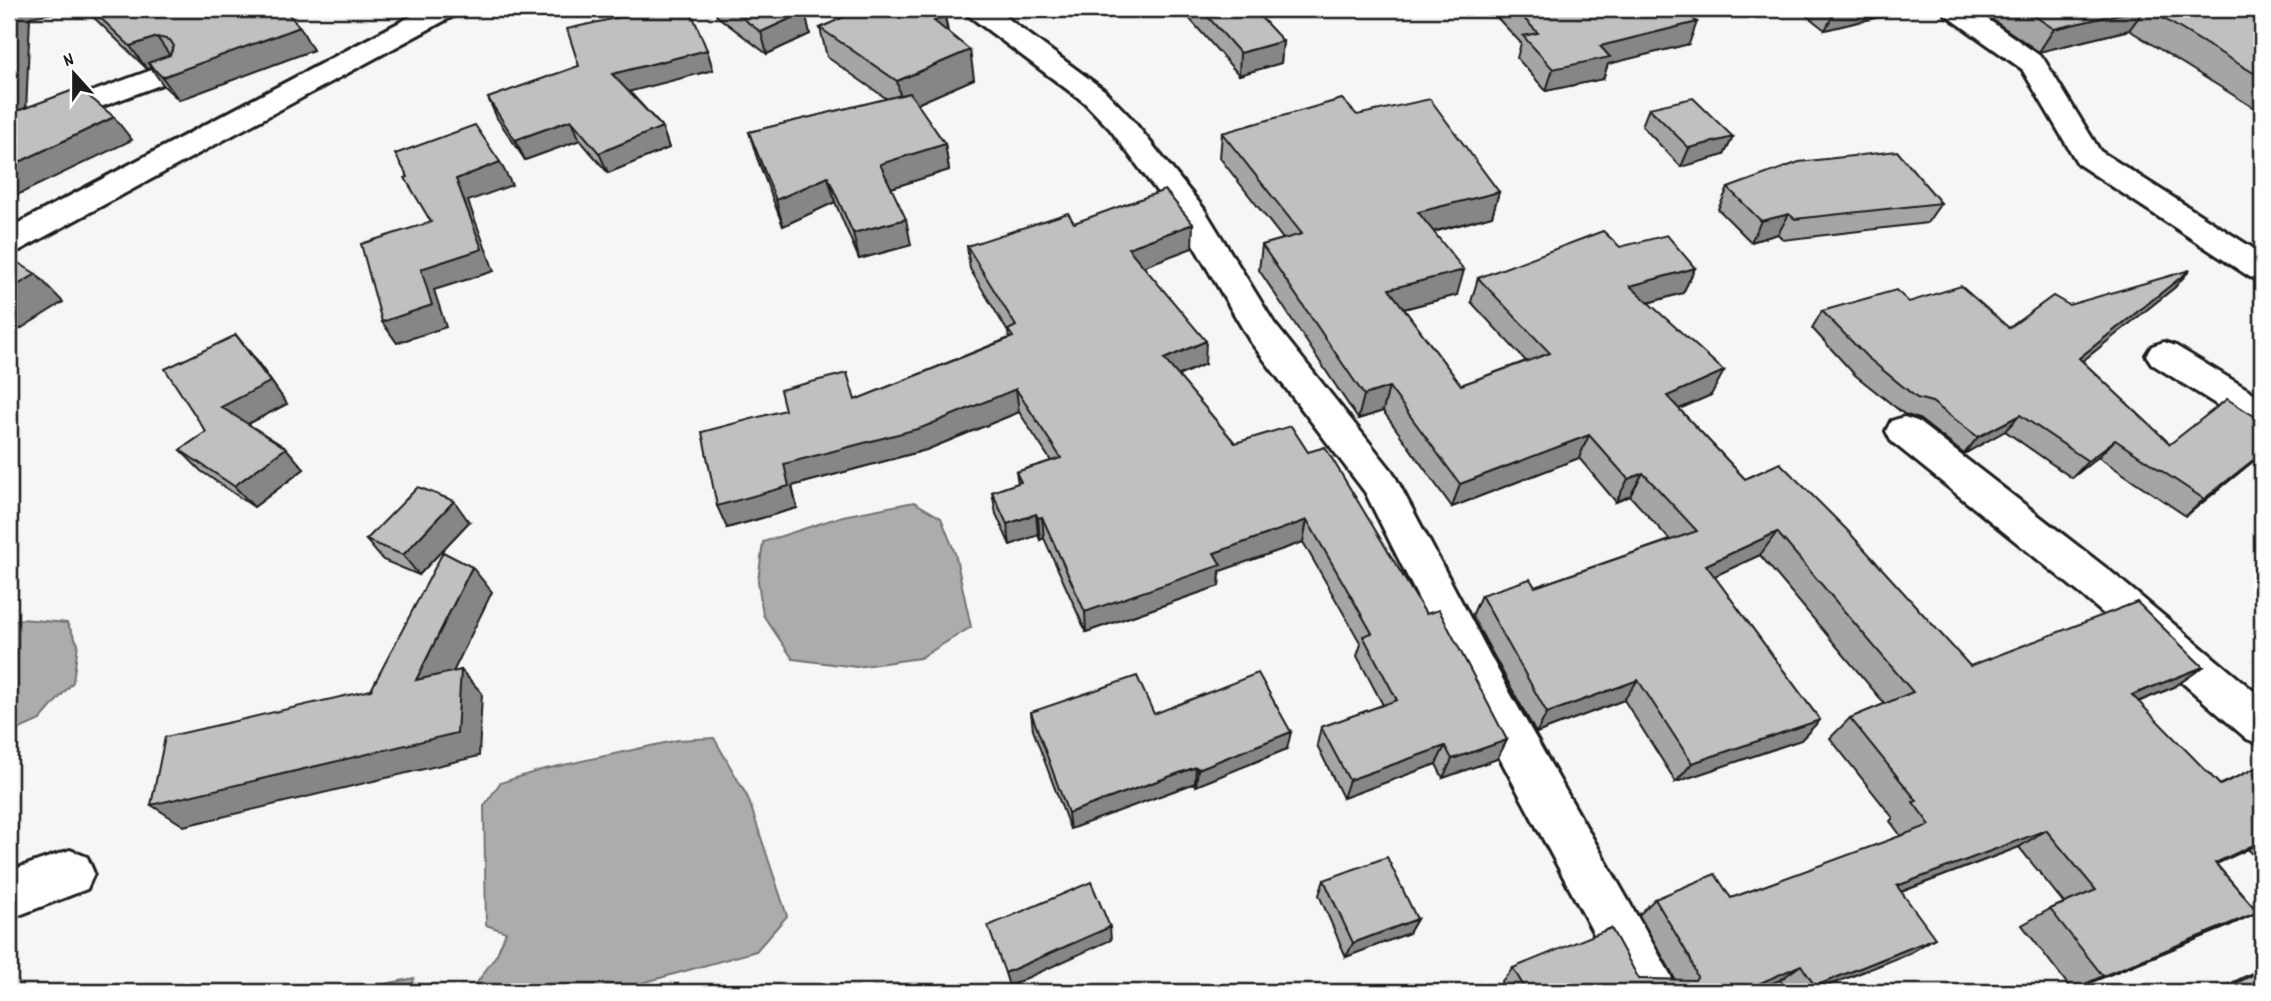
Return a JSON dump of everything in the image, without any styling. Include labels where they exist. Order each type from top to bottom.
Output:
[{"type":"main road","points":[[9,242],[445,9]]},
{"type":"main road","points":[[978,9],[1094,96],[1120,123],[1193,216],[1262,332],[1379,482],[1495,707],[1652,992]]},
{"type":"main road","points":[[1956,9],[2033,64],[2089,157],[2262,269]]},
{"type":"main road","points":[[9,132],[174,70]]},
{"type":"main road","points":[[2165,355],[2262,415]]},
{"type":"main road","points":[[1904,431],[2096,583],[2262,724]]},
{"type":"main road","points":[[9,894],[69,873]]},
{"type":"shaded area","points":[[914,502],[941,518],[955,553],[971,627],[920,658],[856,667],[793,659],[763,615],[758,581],[763,542],[843,516]]},
{"type":"shaded area","points":[[22,619],[67,623],[78,644],[73,682],[40,720],[9,734],[9,622]]},
{"type":"shaded area","points":[[714,738],[748,798],[787,916],[756,951],[610,992],[474,992],[474,987],[497,954],[506,932],[486,925],[484,806],[500,783],[541,770],[678,740]]},
{"type":"shaded area","points":[[414,978],[410,992],[347,992]]},
{"type":"building","points":[[9,9],[12,9],[9,57]]},
{"type":"building","points":[[91,9],[284,9],[300,27],[162,77],[148,63],[170,55],[174,46],[170,40],[157,37],[130,46]]},
{"type":"building","points":[[656,9],[678,9],[680,13],[690,9],[707,50],[612,74],[662,127],[599,153],[571,120],[515,140],[488,98],[579,66],[567,29]]},
{"type":"building","points":[[730,9],[800,9],[805,12],[761,32]]},
{"type":"building","points":[[861,9],[936,9],[945,15],[934,21],[970,50],[897,81],[820,28]]},
{"type":"building","points":[[1201,9],[1253,9],[1283,41],[1240,53]]},
{"type":"building","points":[[1515,9],[1681,9],[1697,22],[1600,46],[1610,57],[1553,69],[1523,36],[1538,33]]},
{"type":"building","points":[[2024,9],[2140,9],[2054,29]]},
{"type":"building","points":[[2148,9],[2254,9],[2262,12],[2262,78]]},
{"type":"building","points":[[79,88],[114,117],[9,167],[9,114]]},
{"type":"building","points":[[910,93],[945,144],[880,164],[906,219],[853,233],[828,177],[776,200],[749,132]]},
{"type":"building","points":[[1693,98],[1733,137],[1689,148],[1649,108]]},
{"type":"building","points":[[1342,99],[1357,115],[1430,99],[1499,192],[1418,212],[1464,270],[1389,289],[1461,385],[1550,353],[1478,278],[1603,231],[1620,247],[1667,235],[1695,268],[1630,286],[1724,371],[1667,396],[1745,479],[1780,463],[1847,530],[1970,666],[2137,602],[2203,667],[2132,695],[2220,785],[2262,765],[2262,841],[2215,863],[2258,912],[2103,976],[2050,909],[2096,890],[2046,830],[1897,886],[1935,938],[1815,986],[1801,965],[1740,992],[1527,992],[1513,968],[1611,928],[1639,979],[1695,980],[1697,977],[1690,958],[1655,899],[1715,874],[1731,898],[1930,825],[1913,802],[1917,801],[1850,718],[1913,692],[1777,532],[1706,565],[1820,720],[1692,763],[1638,680],[1547,713],[1481,595],[1530,579],[1535,587],[1697,531],[1643,473],[1628,479],[1589,435],[1460,484],[1389,387],[1364,395],[1262,245],[1302,234],[1222,133]]},
{"type":"building","points":[[475,125],[500,162],[456,179],[482,249],[421,269],[432,305],[382,322],[361,244],[431,222],[405,178],[408,177],[395,154]]},
{"type":"building","points":[[1897,151],[1941,203],[1795,219],[1789,214],[1761,221],[1728,188],[1799,162]]},
{"type":"building","points":[[1165,190],[1193,224],[1128,248],[1206,341],[1164,359],[1235,443],[1291,426],[1308,452],[1325,447],[1426,614],[1439,610],[1507,740],[1452,759],[1445,746],[1349,780],[1321,727],[1397,700],[1363,636],[1372,633],[1307,520],[1214,553],[1221,565],[1085,612],[1042,517],[1038,518],[1036,514],[1007,524],[992,492],[1021,482],[1016,472],[1061,458],[1016,389],[921,428],[784,464],[789,486],[717,506],[702,432],[785,410],[780,390],[847,373],[855,400],[1013,337],[1008,330],[1016,326],[967,246],[1068,213],[1074,223]]},
{"type":"building","points":[[9,257],[36,274],[9,290]]},
{"type":"building","points":[[2190,270],[2079,358],[2170,444],[2227,399],[2262,421],[2262,453],[2204,499],[2115,440],[2088,461],[2020,415],[1978,437],[1932,402],[1917,398],[1867,357],[1822,311],[1896,290],[1909,302],[1961,286],[2009,328],[2053,296],[2069,305]]},
{"type":"building","points":[[236,335],[270,382],[221,407],[286,448],[234,486],[180,450],[206,432],[165,369]]},
{"type":"building","points":[[418,487],[454,501],[403,555],[366,540]]},
{"type":"building","points":[[443,552],[472,567],[416,680],[461,670],[457,733],[151,805],[165,737],[371,690]]},
{"type":"building","points":[[1258,673],[1291,732],[1198,769],[1196,767],[1068,813],[1031,712],[1137,676],[1154,714]]},
{"type":"building","points":[[1387,857],[1417,919],[1353,943],[1324,880]]},
{"type":"building","points":[[1091,882],[1110,927],[1005,973],[988,926]]},
{"type":"building","points":[[2262,970],[2262,992],[2219,992]]}]
